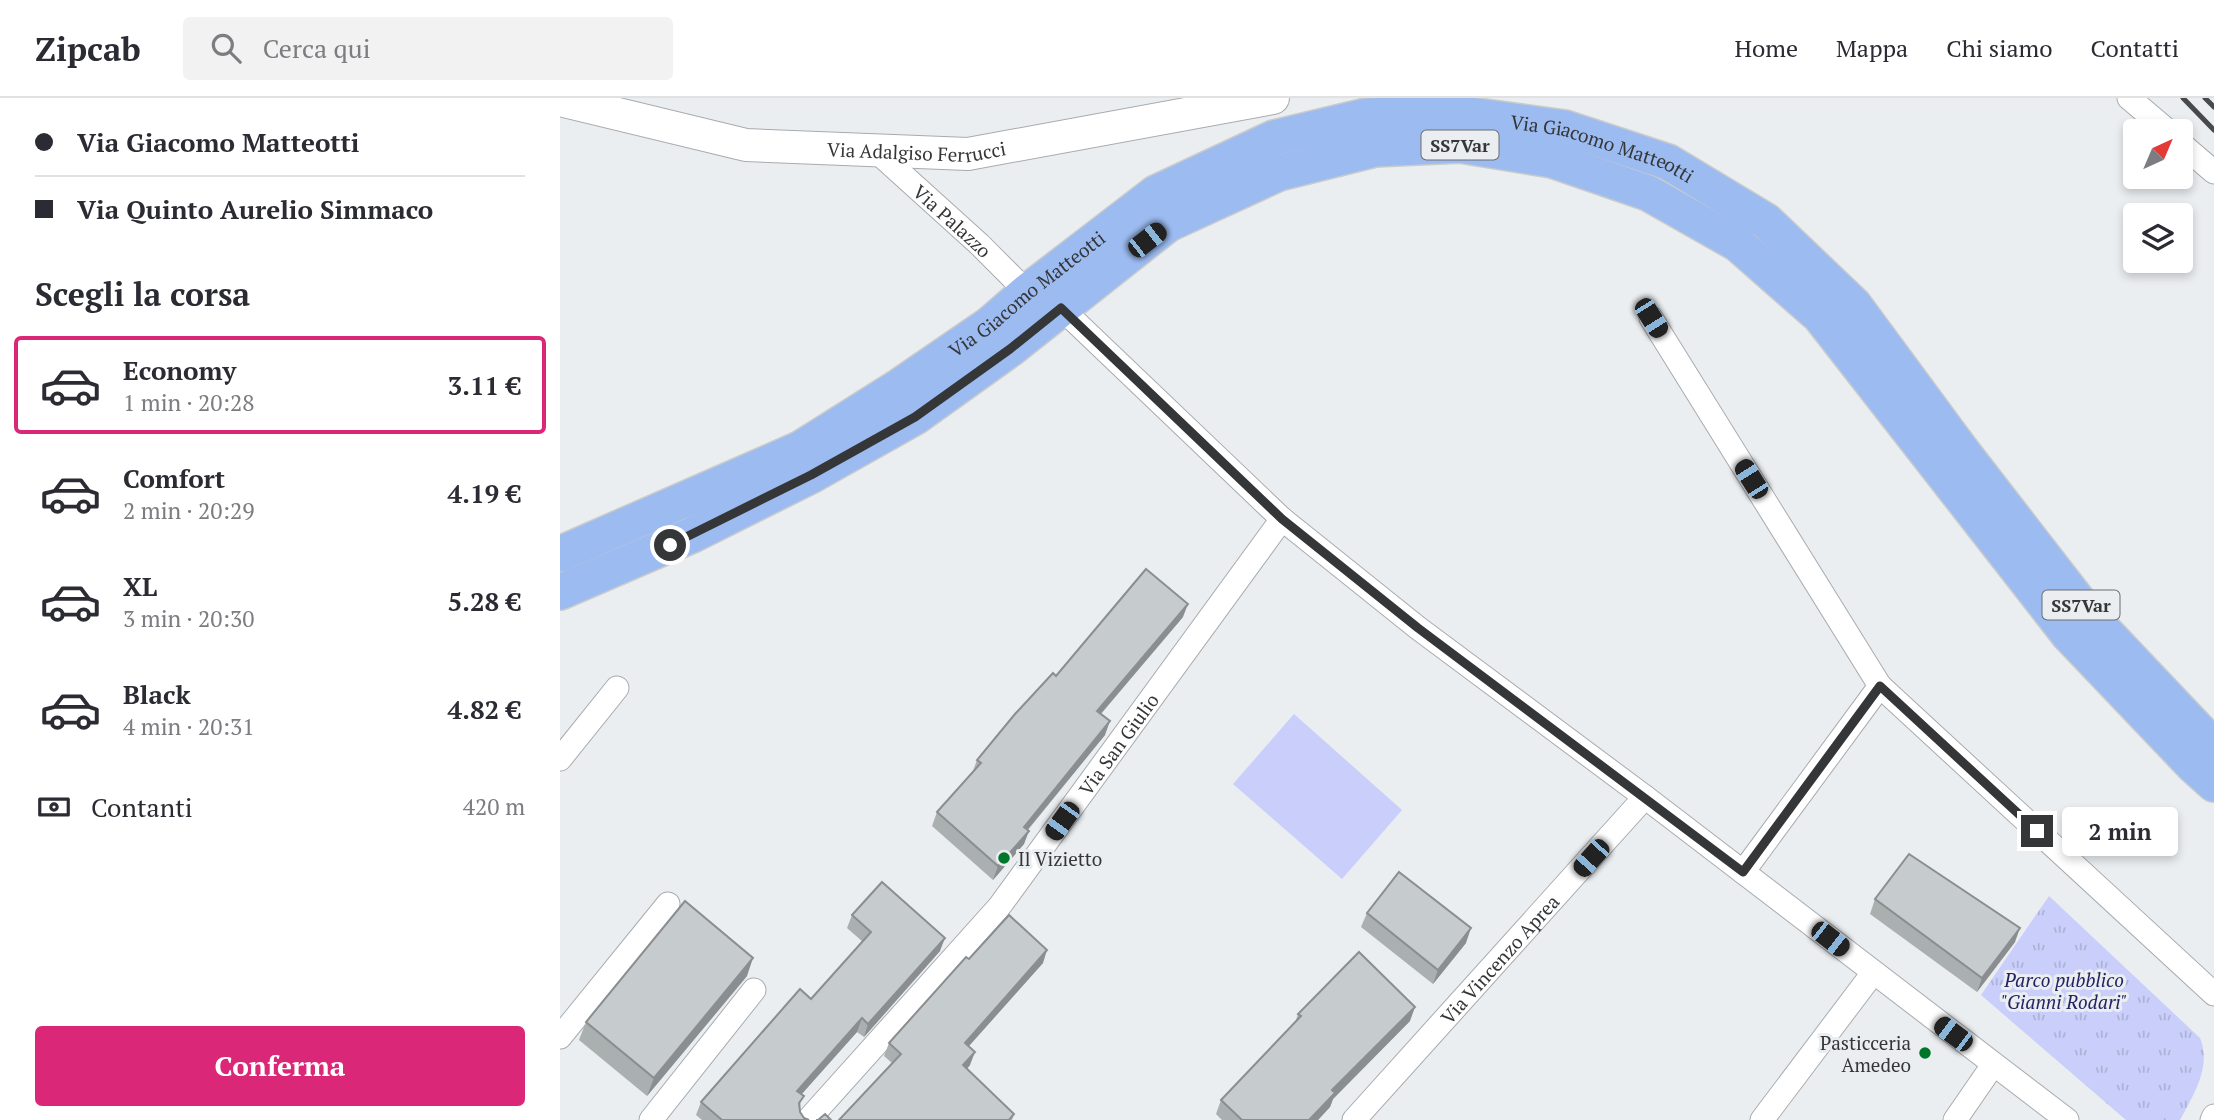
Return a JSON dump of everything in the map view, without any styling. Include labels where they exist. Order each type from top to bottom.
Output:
[{"type":"main road","name":"Via Giacomo Matteotti","points":[[560,554],[800,449],[900,386],[989,325],[1027,292],[1156,193],[1274,138],[1366,116],[1455,113],[1565,128],[1668,162],[1766,221],[1854,305],[1961,450],[2088,614],[2214,747]]},
{"type":"main road","name":"Via Giacomo Matteotti","points":[[560,592],[692,535],[811,475],[915,417],[1010,349],[1168,223],[1279,173],[1375,149],[1460,145],[1552,160],[1648,193],[1738,244],[1820,316],[2069,635],[2214,784]]},
{"type":"street","name":"Via Adalgiso Ferrucci","points":[[560,100],[746,145],[968,154],[1273,98]]},
{"type":"street","points":[[2129,98],[2154,119]]},
{"type":"street","name":"Via Palazzo","points":[[875,150],[979,244],[1027,292]]},
{"type":"street","points":[[2193,153],[2214,172]]},
{"type":"street","points":[[1061,308],[1282,519],[1418,628],[1645,797],[2067,1120]]},
{"type":"street","points":[[1651,318],[1880,686],[2214,994]]},
{"type":"street","name":"Via San Giulio","points":[[808,1120],[999,907],[1282,519]]},
{"type":"street","points":[[1743,872],[1880,686]]},
{"type":"street","points":[[560,759],[617,688]]},
{"type":"street","name":"Via Vincenzo Aprea","points":[[1354,1120],[1645,797]]},
{"type":"street","points":[[560,1037],[668,904]]},
{"type":"street","points":[[1762,1120],[1873,973]]},
{"type":"street","points":[[651,1120],[754,990]]},
{"type":"street","points":[[1955,1120],[1993,1065]]},
{"type":"green space","points":[[1294,714],[1402,810],[1342,879],[1233,784]]},
{"type":"green space","name":"Parco pubblico \"Gianni Rodari\"","points":[[2049,896],[2200,1038],[2204,1059],[2202,1070],[2180,1120],[2126,1120],[1981,995]]},
{"type":"building","points":[[1146,569],[1188,604],[1097,711],[1110,721],[1024,827],[1029,831],[998,866],[937,812],[981,763],[977,760],[1015,714],[1053,673],[1056,676]]},
{"type":"building","points":[[1909,854],[2020,928],[1982,978],[1875,899]]},
{"type":"building","points":[[1399,872],[1471,928],[1438,970],[1367,913]]},
{"type":"building","points":[[882,882],[945,938],[868,1024],[862,1018],[797,1091],[804,1096],[799,1103],[800,1112],[809,1120],[722,1120],[701,1102],[800,989],[811,999],[871,932],[852,915]]},
{"type":"building","points":[[685,901],[753,958],[654,1078],[586,1022]]},
{"type":"building","points":[[1009,915],[1047,950],[965,1043],[975,1052],[963,1065],[1014,1114],[1009,1120],[839,1120],[901,1054],[889,1043],[966,957],[969,959]]},
{"type":"building","points":[[1359,952],[1415,1007],[1332,1090],[1335,1093],[1309,1120],[1242,1120],[1221,1100],[1301,1016],[1298,1014]]},
{"type":"building","points":[[825,1114],[831,1120],[818,1120]]},
{"type":"railway","points":[[2183,98],[2214,130]]},
{"type":"railway","points":[[2205,98],[2214,107]]},
{"type":"place","name":"Il Vizietto","points":[[1004,858]]},
{"type":"place","name":"Pasticceria Amedeo","points":[[1925,1053]]},
{"type":"route","points":[[670,545],[811,475],[915,417],[1010,349],[1061,308],[1282,519],[1418,628],[1743,872],[1880,686],[2037,831]]}]
